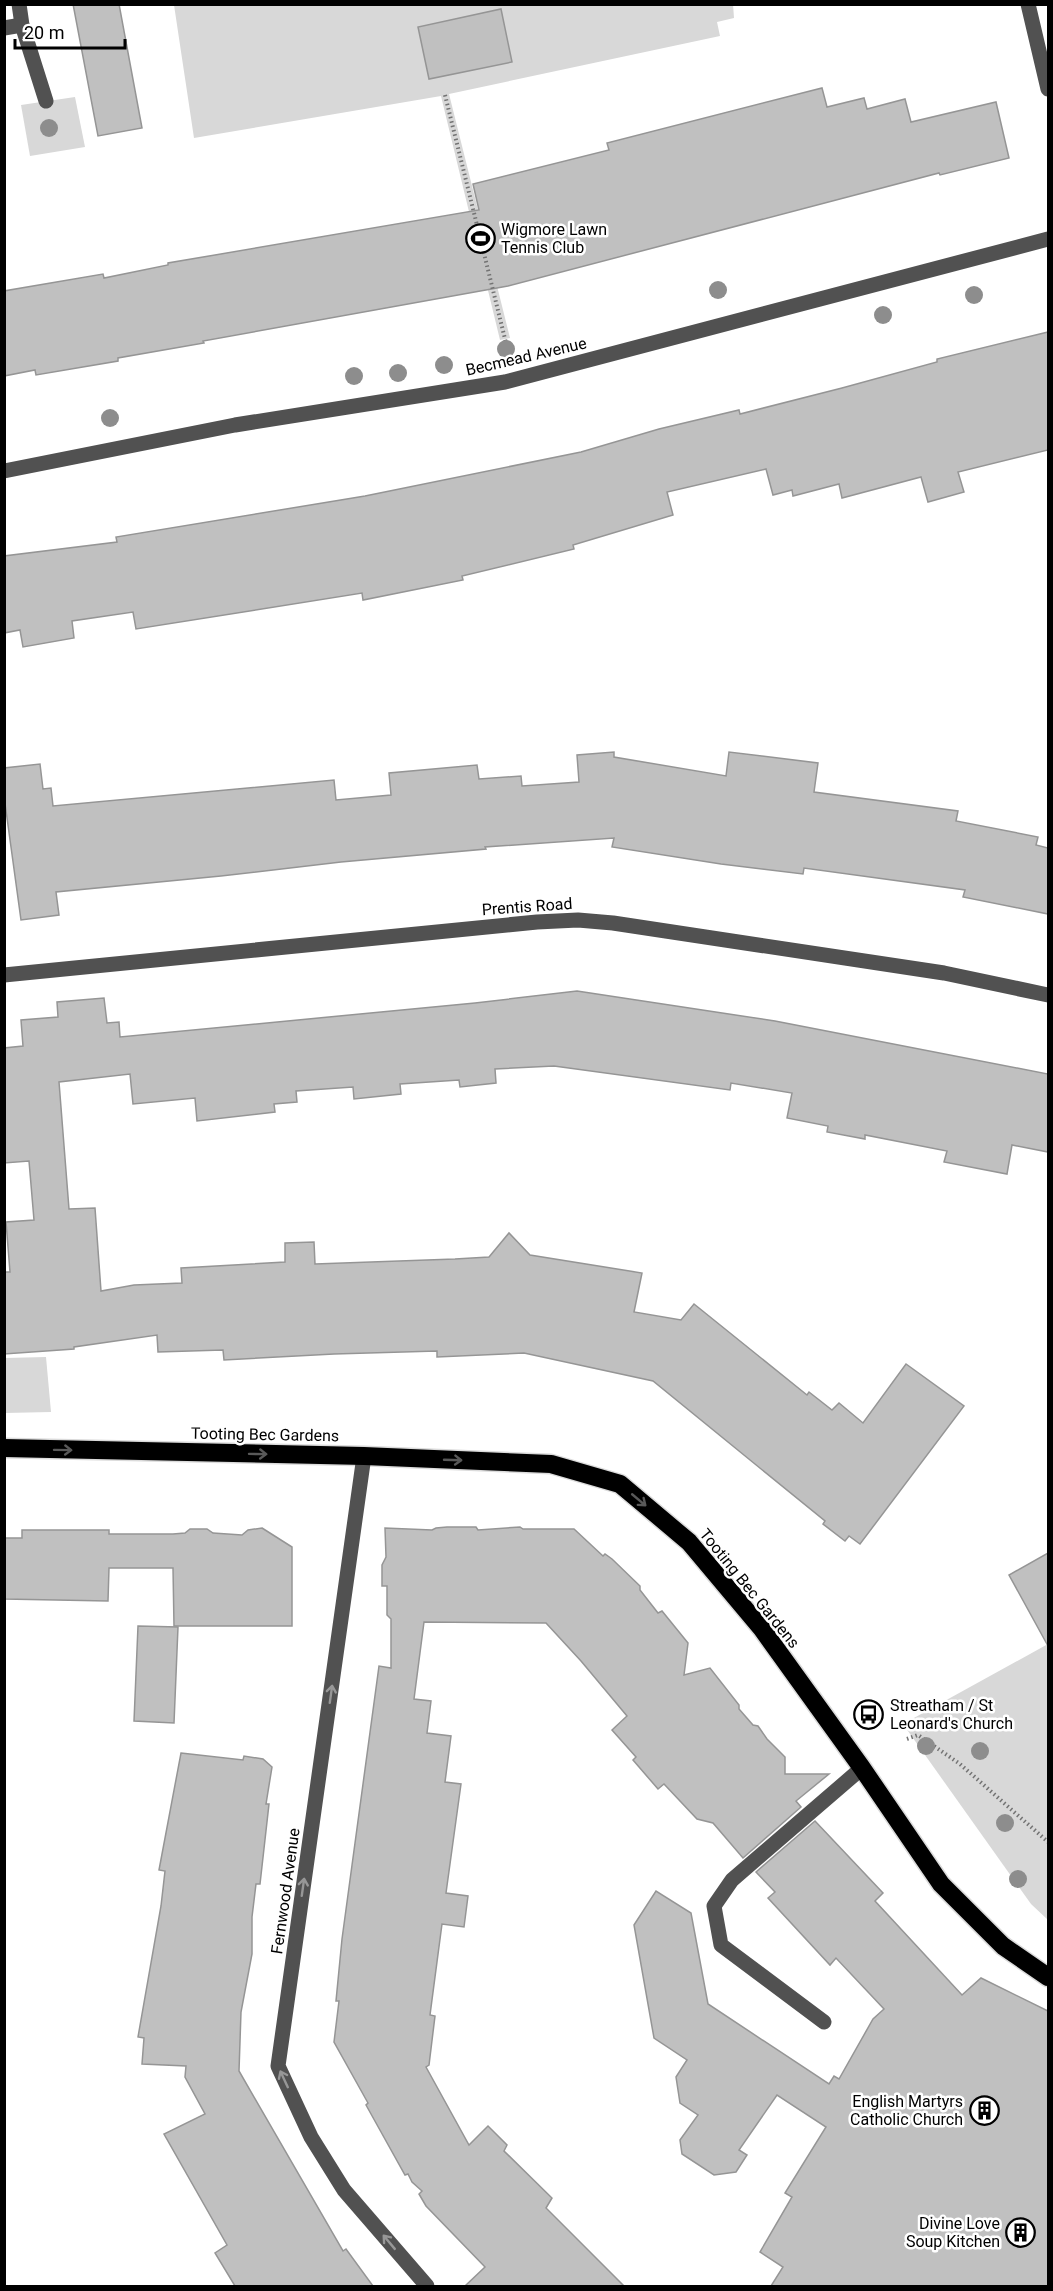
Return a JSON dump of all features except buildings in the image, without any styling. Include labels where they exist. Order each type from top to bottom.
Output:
[{"type":"highway","name":"Tooting Bec Gardens","points":[[4,1448],[364,1456],[551,1464],[620,1484],[689,1542],[762,1629],[862,1768],[940,1884],[1004,1946],[1048,1977]]},
{"type":"street","points":[[19,4],[22,25],[46,101]]},
{"type":"street","points":[[1028,4],[1048,89]]},
{"type":"street","points":[[4,28],[22,25]]},
{"type":"street","name":"Becmead Avenue","points":[[4,471],[235,425],[505,382],[1048,239]]},
{"type":"street","name":"Prentis Road","points":[[4,975],[525,923],[578,920],[613,923],[944,973],[1048,995]]},
{"type":"street","name":"Fernwood Avenue","points":[[364,1456],[278,2066],[311,2137],[344,2190],[427,2286]]},
{"type":"street","points":[[824,2022],[721,1945],[714,1906],[732,1880],[862,1768]]},
{"type":"path","points":[[445,95],[506,343]]},
{"type":"path","points":[[907,1739],[918,1735],[960,1764],[1048,1842]]},
{"type":"shaded area","name":"Wigmore Lawn Tennis Club","points":[[733,4],[734,18],[717,22],[720,36],[449,94],[510,338],[500,340],[441,96],[194,138],[174,5]]},
{"type":"shaded area","points":[[75,97],[85,147],[30,156],[21,105]]},
{"type":"shaded area","points":[[46,1357],[51,1412],[5,1413],[5,1358]]},
{"type":"shaded area","points":[[1048,1644],[1048,1920],[1031,1904],[903,1724]]},
{"type":"place","name":"Wigmore Lawn Tennis Club","points":[[480,238]]},
{"type":"place","name":"Streatham / St Leonard's Church","points":[[869,1714]]},
{"type":"place","name":"English Martyrs Catholic Church","points":[[984,2110]]},
{"type":"place","name":"Divine Love Soup Kitchen","points":[[1021,2232]]}]
